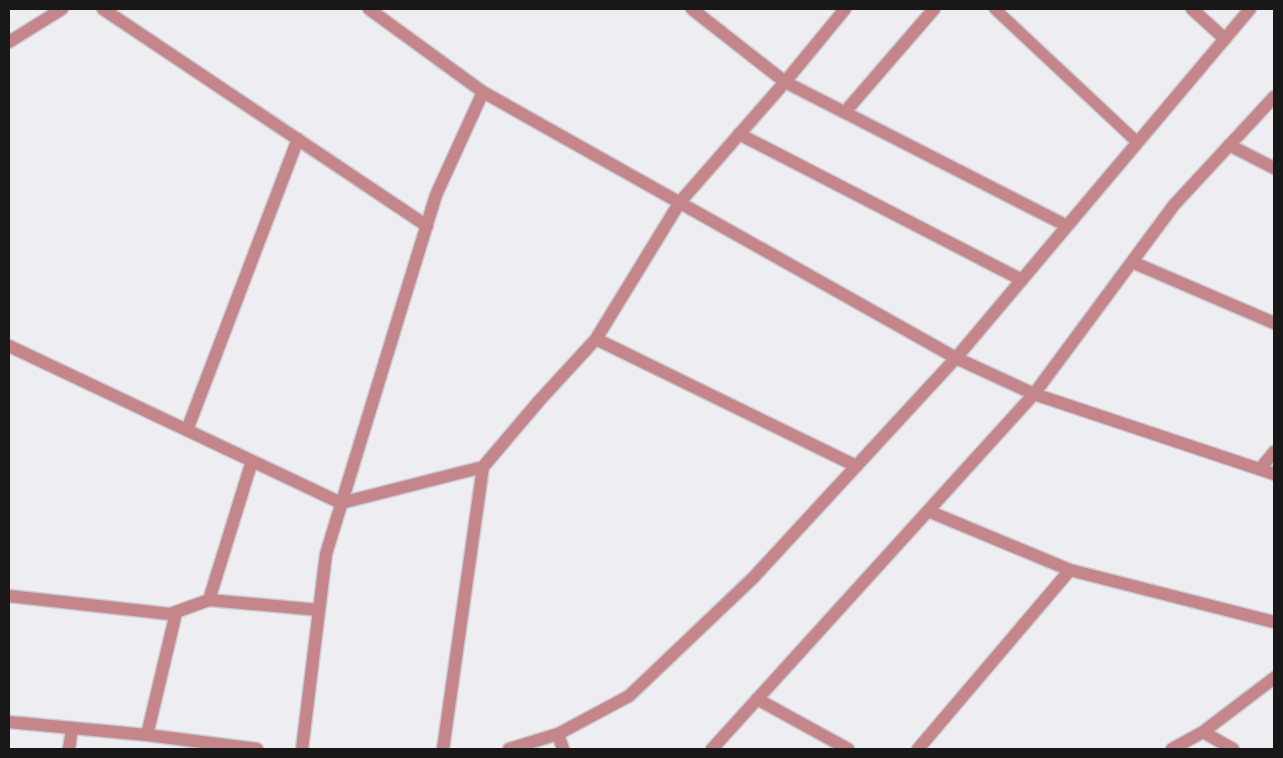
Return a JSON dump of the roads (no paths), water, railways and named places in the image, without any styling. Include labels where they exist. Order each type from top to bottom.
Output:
[{"type":"street","points":[[9,42],[62,9]]},
{"type":"street","points":[[103,9],[427,226]]},
{"type":"street","points":[[692,9],[785,82],[1067,226]]},
{"type":"street","points":[[443,749],[483,467],[539,400],[596,339],[680,202],[785,82],[845,9]]},
{"type":"street","points":[[845,112],[934,9]]},
{"type":"street","points":[[1192,9],[1225,38]]},
{"type":"street","points":[[509,749],[558,734],[628,696],[753,578],[956,358],[1250,9]]},
{"type":"street","points":[[376,11],[483,92],[956,358],[1034,394],[1274,474]]},
{"type":"street","points":[[302,749],[326,554],[436,195],[483,92]]},
{"type":"street","points":[[712,749],[1034,394],[1174,205],[1274,97]]},
{"type":"street","points":[[739,134],[1022,280]]},
{"type":"street","points":[[187,430],[298,139]]},
{"type":"street","points":[[1229,145],[1274,168]]},
{"type":"street","points":[[1132,262],[1274,323]]},
{"type":"street","points":[[596,339],[856,466]]},
{"type":"street","points":[[9,346],[341,503],[483,467]]},
{"type":"street","points":[[1260,469],[1274,452]]},
{"type":"street","points":[[209,600],[252,461]]},
{"type":"street","points":[[928,511],[1070,570],[1274,622]]},
{"type":"street","points":[[918,749],[1070,570]]},
{"type":"street","points":[[9,596],[176,613],[209,600],[319,610]]},
{"type":"street","points":[[147,735],[176,613]]},
{"type":"street","points":[[1172,749],[1203,732],[1274,678]]},
{"type":"street","points":[[757,699],[848,749]]},
{"type":"street","points":[[9,722],[147,735],[257,749]]},
{"type":"street","points":[[69,749],[72,728]]},
{"type":"street","points":[[1203,732],[1233,749]]},
{"type":"street","points":[[558,734],[563,749]]},
{"type":"lane","points":[[995,9],[1137,142]]}]
